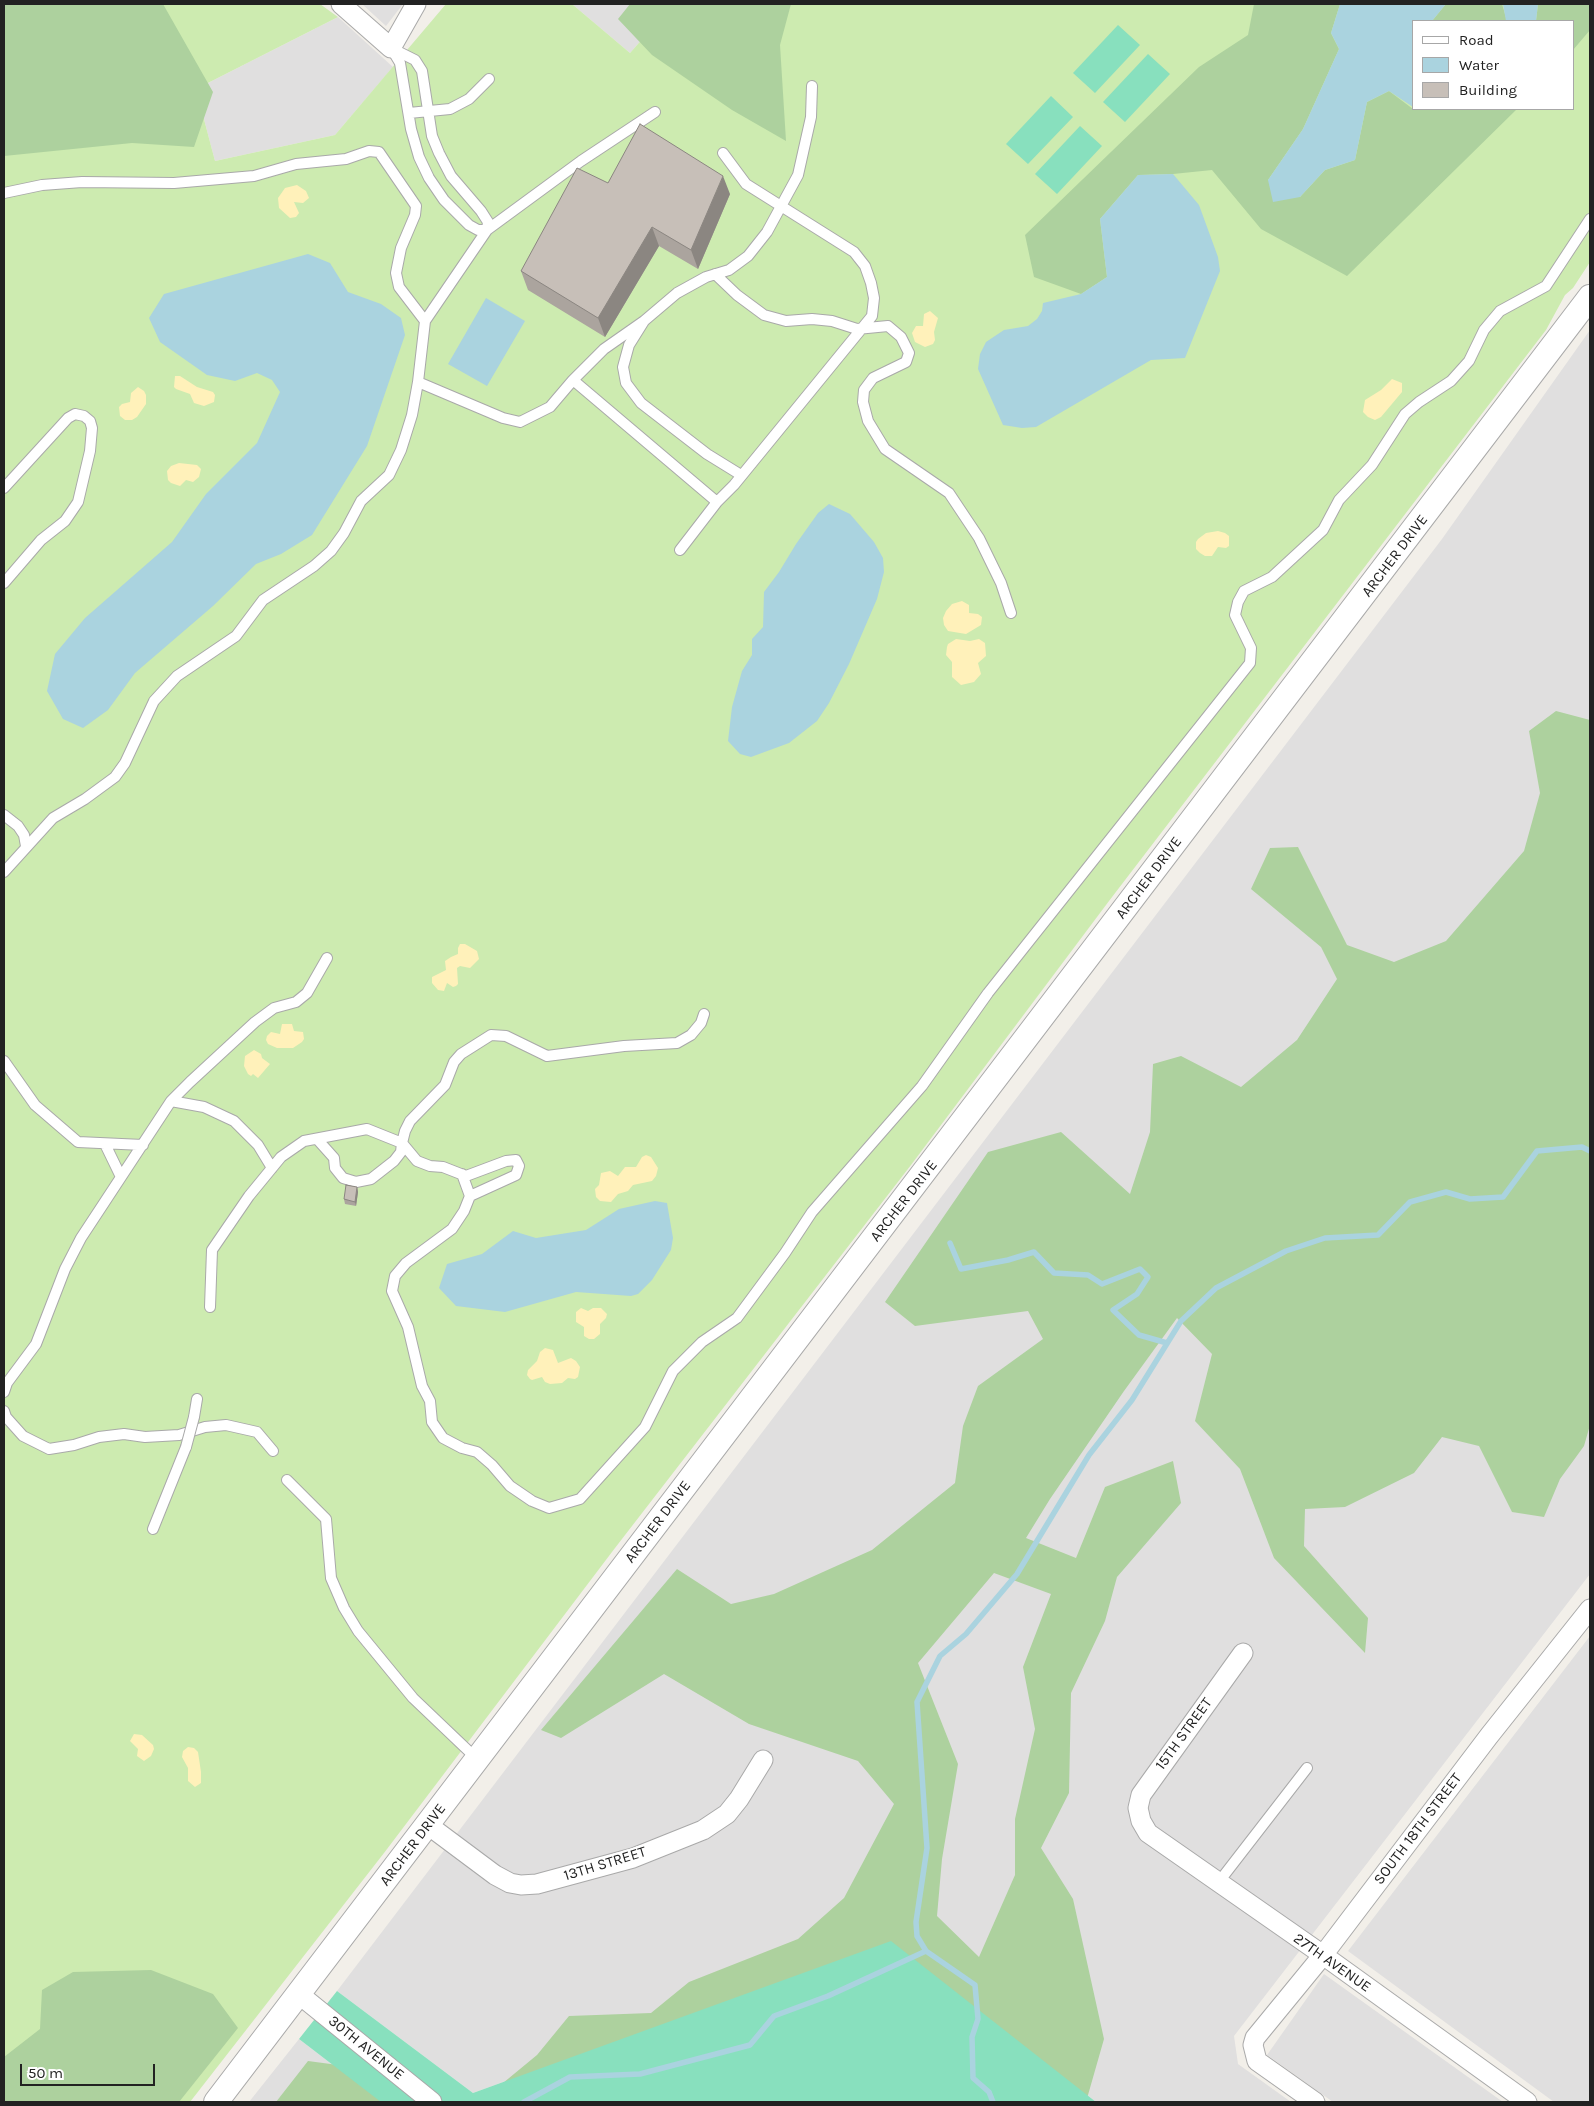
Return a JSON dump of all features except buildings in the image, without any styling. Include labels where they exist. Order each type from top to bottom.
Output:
[{"type":"street","points":[[341,4],[390,48],[416,4]]},
{"type":"street","name":"ARCHER DRIVE","points":[[216,2102],[300,1995],[477,1759],[1590,297]]},
{"type":"street","name":"SOUTH 18TH STREET","points":[[1315,2102],[1257,2061],[1253,2052],[1253,2045],[1258,2034],[1323,1955],[1489,1736],[1590,1609]]},
{"type":"street","name":"15TH STREET","points":[[1141,1821],[1138,1808],[1141,1795],[1148,1783],[1243,1653]]},
{"type":"street","name":"13TH STREET","points":[[428,1825],[495,1875],[510,1883],[522,1885],[537,1884],[633,1858],[702,1830],[727,1814],[739,1799],[763,1760]]},
{"type":"street","name":"27TH AVENUE","points":[[1141,1821],[1148,1832],[1162,1844],[1323,1955],[1527,2102]]},
{"type":"street","name":"30TH AVENUE","points":[[300,1995],[432,2102]]},
{"type":"lane","points":[[390,48],[415,60],[422,71],[432,136],[451,176],[488,222],[487,230]]},
{"type":"lane","points":[[390,48],[400,63],[419,157],[439,192],[469,225],[478,230],[487,230]]},
{"type":"lane","points":[[409,113],[450,108],[469,99],[489,79]]},
{"type":"lane","points":[[418,382],[503,418],[520,422],[550,407],[573,380],[604,349],[677,293],[715,274],[729,270],[748,256],[767,232],[798,175],[811,118],[812,86]]},
{"type":"lane","points":[[4,872],[53,818],[115,777],[125,763],[154,700],[177,676],[236,636],[263,600],[314,566],[331,551],[344,534],[361,501],[389,475],[401,450],[412,415],[425,321],[487,230],[581,161],[655,112]]},
{"type":"lane","points":[[4,193],[42,185],[82,182],[174,183],[254,176],[296,164],[346,159],[369,151],[379,152],[416,206],[415,215],[398,260],[396,273],[399,287],[425,321]]},
{"type":"lane","points":[[680,550],[717,502],[864,327],[872,316],[874,298],[865,266],[854,252],[746,184],[723,153]]},
{"type":"lane","points":[[462,1174],[470,1196],[464,1211],[452,1229],[406,1263],[395,1276],[392,1292],[408,1327],[422,1386],[430,1401],[432,1422],[443,1438],[462,1448],[477,1452],[492,1465],[510,1486],[532,1501],[549,1508],[580,1499],[646,1427],[673,1371],[702,1342],[737,1318],[785,1253],[812,1212],[922,1086],[988,993],[1250,663],[1251,648],[1235,615],[1238,602],[1244,591],[1272,577],[1323,530],[1339,500],[1372,465],[1405,414],[1419,402],[1451,381],[1469,361],[1484,330],[1500,311],[1546,286],[1590,219]]},
{"type":"lane","points":[[715,274],[736,295],[764,315],[786,321],[812,319],[832,321],[857,329],[888,326],[901,337],[909,353],[906,362],[873,378],[864,390],[863,402],[868,420],[885,449],[949,493],[979,538],[1001,582],[1011,612]]},
{"type":"lane","points":[[644,320],[629,345],[623,367],[626,383],[641,403],[707,454],[741,475]]},
{"type":"lane","points":[[573,380],[717,502]]},
{"type":"lane","points":[[4,488],[68,418],[75,414],[84,416],[90,421],[92,428],[90,451],[78,502],[65,522],[41,540],[4,583]]},
{"type":"lane","points":[[4,815],[18,826],[24,835],[26,846]]},
{"type":"lane","points":[[4,1392],[7,1383],[36,1344],[65,1269],[81,1238],[171,1101],[255,1022],[274,1008],[296,1002],[307,993],[327,958]]},
{"type":"lane","points":[[318,1139],[334,1158],[335,1168],[343,1178],[356,1182],[370,1179],[394,1161],[400,1152],[410,1121],[445,1085],[454,1062],[461,1054],[491,1036],[506,1036],[547,1056],[624,1046],[678,1043],[691,1035],[701,1023],[704,1014]]},
{"type":"lane","points":[[4,1061],[35,1105],[78,1142],[143,1145]]},
{"type":"lane","points":[[171,1101],[204,1107],[234,1121],[258,1145],[272,1168]]},
{"type":"lane","points":[[210,1307],[212,1250],[249,1196],[281,1157],[304,1142],[367,1129],[402,1143],[417,1161],[466,1176],[484,1168],[516,1160],[519,1166],[516,1176],[470,1196]]},
{"type":"lane","points":[[105,1144],[121,1177]]},
{"type":"lane","points":[[153,1528],[186,1448],[197,1399]]},
{"type":"lane","points":[[4,1412],[6,1417],[23,1436],[49,1449],[74,1445],[99,1437],[124,1434],[145,1438],[179,1435],[205,1427],[226,1425],[257,1432],[273,1451]]},
{"type":"lane","points":[[287,1480],[326,1519],[331,1578],[344,1608],[358,1632],[413,1698],[477,1759]]},
{"type":"lane","points":[[1218,1883],[1307,1768]]},
{"type":"shaded area","points":[[362,4],[403,4],[386,26]]},
{"type":"shaded area","points":[[572,4],[673,4],[630,53]]},
{"type":"shaded area","points":[[338,17],[393,67],[335,135],[215,161],[196,89]]},
{"type":"shaded area","points":[[1590,330],[1590,1574],[1234,2036],[1238,2064],[1291,2102],[1096,2102],[891,1941],[473,2093],[337,1991],[1442,539]]},
{"type":"shaded area","points":[[1590,1636],[1590,2102],[1554,2102],[1348,1951]]},
{"type":"shaded area","points":[[1324,1974],[1503,2102],[1333,2102],[1267,2055]]},
{"type":"shaded area","points":[[299,2039],[381,2102],[249,2102]]},
{"type":"green space","points":[[4,4],[320,4],[338,17],[196,89],[215,161],[335,135],[446,4],[572,4],[630,53],[673,4],[1590,4],[1590,262],[1573,288],[1565,295],[1546,330],[1109,901],[911,1165],[615,1548],[384,1853],[190,2102],[4,2102]]},
{"type":"green space","points":[[4,4],[163,4],[213,92],[194,147],[132,143],[4,156]]},
{"type":"green space","points":[[630,4],[791,4],[780,45],[786,141],[732,110],[652,55],[618,19]]},
{"type":"green space","points":[[1254,4],[1340,4],[1331,33],[1339,49],[1303,129],[1268,180],[1300,197],[1325,170],[1355,160],[1367,102],[1389,91],[1412,110],[1516,110],[1347,276],[1261,229],[1212,170],[1138,175],[1100,219],[1107,277],[1081,294],[1034,277],[1025,235],[1199,67],[1248,35]]},
{"type":"green space","points":[[1446,4],[1502,4],[1507,20],[1433,20]]},
{"type":"green space","points":[[1538,4],[1590,4],[1590,30],[1574,49],[1574,20],[1536,20]]},
{"type":"green space","points":[[1118,25],[1140,45],[1095,93],[1073,73]]},
{"type":"green space","points":[[1148,54],[1170,74],[1125,122],[1103,102]]},
{"type":"green space","points":[[1051,96],[1073,117],[1028,164],[1006,144]]},
{"type":"green space","points":[[1080,126],[1102,146],[1057,194],[1035,174]]},
{"type":"green space","points":[[1556,711],[1590,720],[1590,1425],[1584,1446],[1560,1479],[1544,1517],[1512,1512],[1479,1446],[1442,1437],[1414,1473],[1345,1507],[1305,1509],[1304,1546],[1368,1618],[1365,1653],[1274,1558],[1240,1469],[1195,1421],[1212,1354],[1177,1318],[1124,1391],[1050,1499],[1026,1538],[1076,1558],[1105,1487],[1173,1461],[1181,1503],[1117,1577],[1105,1621],[1071,1693],[1069,1793],[1041,1848],[1073,1899],[1104,2039],[1086,2102],[480,2102],[537,2055],[569,2016],[651,2013],[689,1982],[798,1939],[844,1898],[894,1804],[858,1761],[749,1724],[664,1674],[561,1738],[541,1730],[677,1569],[731,1604],[774,1594],[872,1550],[955,1483],[963,1426],[978,1386],[1043,1339],[1028,1311],[915,1326],[885,1302],[988,1152],[1061,1132],[1130,1194],[1150,1132],[1153,1064],[1181,1056],[1241,1087],[1297,1040],[1337,979],[1321,947],[1251,889],[1270,848],[1298,847],[1347,945],[1394,962],[1446,941],[1524,851],[1540,793],[1529,731]],"holes":[[[994,1573],[1051,1594],[1023,1667],[1035,1729],[1015,1819],[1015,1875],[979,1957],[937,1916],[942,1859],[958,1764],[918,1663]]]},
{"type":"green space","points":[[891,1941],[1096,2102],[381,2102],[299,2039],[337,1991],[473,2093]]},
{"type":"green space","points":[[151,1970],[213,1994],[238,2028],[179,2102],[4,2102],[4,2057],[40,2029],[42,1990],[73,1972]]},
{"type":"green space","points":[[308,2061],[353,2067],[398,2102],[276,2102]]},
{"type":"sand","points":[[297,185],[306,191],[309,198],[303,203],[294,202],[299,213],[296,217],[290,218],[279,208],[278,198],[285,188]]},
{"type":"sand","points":[[930,311],[938,318],[934,332],[935,340],[933,344],[925,347],[915,342],[912,333],[916,326],[923,326],[924,314]]},
{"type":"sand","points":[[175,376],[180,376],[197,387],[213,392],[215,395],[214,402],[204,406],[194,403],[190,394],[174,387]]},
{"type":"sand","points":[[1392,379],[1402,383],[1402,392],[1381,417],[1375,420],[1368,417],[1363,412],[1365,400],[1381,390]]},
{"type":"sand","points":[[138,387],[146,395],[146,404],[137,417],[132,420],[125,420],[120,416],[119,407],[130,402],[131,393]]},
{"type":"sand","points":[[179,463],[197,465],[201,469],[199,477],[193,482],[186,480],[180,486],[171,483],[168,480],[167,471],[171,466]]},
{"type":"sand","points":[[1218,531],[1229,536],[1229,546],[1226,548],[1218,547],[1212,556],[1205,556],[1196,549],[1198,539],[1206,533]]},
{"type":"sand","points":[[962,601],[969,605],[969,613],[978,614],[982,617],[981,625],[966,634],[948,631],[944,625],[943,618],[952,604]]},
{"type":"sand","points":[[956,639],[970,641],[979,639],[985,643],[986,656],[978,663],[981,674],[974,682],[961,685],[952,677],[952,662],[946,655],[948,644]]},
{"type":"sand","points":[[460,944],[465,944],[477,951],[479,959],[470,968],[460,966],[457,968],[458,984],[456,986],[453,987],[447,983],[444,991],[438,990],[432,983],[432,977],[446,970],[445,961],[458,954]]},
{"type":"sand","points":[[282,1024],[292,1024],[294,1031],[303,1032],[304,1039],[302,1042],[293,1048],[277,1048],[268,1044],[267,1036],[271,1032],[280,1034]]},
{"type":"sand","points":[[254,1050],[261,1054],[262,1058],[270,1064],[258,1078],[253,1074],[251,1076],[248,1074],[244,1066],[245,1056]]},
{"type":"sand","points":[[646,1155],[651,1157],[658,1168],[656,1176],[652,1181],[633,1185],[628,1191],[618,1194],[611,1202],[600,1201],[596,1197],[595,1189],[599,1185],[601,1173],[610,1171],[618,1176],[625,1167],[636,1167],[642,1157]]},
{"type":"sand","points":[[581,1308],[588,1311],[593,1308],[601,1308],[607,1314],[600,1324],[600,1334],[594,1339],[584,1336],[584,1327],[576,1322],[576,1312]]},
{"type":"sand","points":[[545,1348],[553,1350],[558,1363],[571,1358],[576,1361],[580,1367],[578,1377],[575,1379],[568,1378],[562,1383],[550,1384],[545,1382],[542,1377],[530,1379],[527,1375],[528,1370],[537,1361],[540,1352]]},
{"type":"sand","points":[[134,1734],[142,1735],[153,1745],[154,1749],[151,1756],[144,1761],[137,1756],[138,1749],[130,1741]]},
{"type":"sand","points":[[188,1747],[194,1748],[198,1752],[201,1783],[195,1787],[188,1781],[188,1768],[182,1757],[183,1751]]},
{"type":"water","points":[[1340,4],[1446,4],[1433,20],[1412,20],[1412,106],[1389,91],[1367,102],[1355,160],[1325,170],[1300,197],[1273,202],[1268,180],[1303,129],[1339,49],[1331,33]]},
{"type":"water","points":[[1503,4],[1538,4],[1536,20],[1506,20]]},
{"type":"water","points":[[1173,174],[1199,205],[1218,257],[1220,271],[1185,358],[1151,360],[1036,427],[1022,428],[1003,425],[978,369],[980,354],[986,342],[1004,330],[1028,326],[1037,319],[1042,311],[1043,303],[1081,294],[1107,277],[1100,219],[1138,175]]},
{"type":"water","points":[[308,254],[330,263],[348,292],[381,304],[401,318],[405,335],[367,446],[312,535],[281,554],[256,564],[213,606],[135,673],[108,710],[83,728],[63,719],[47,691],[55,654],[85,618],[172,542],[206,494],[257,443],[280,392],[272,380],[257,373],[235,381],[207,375],[160,342],[149,318],[164,294]]},
{"type":"water","points":[[486,298],[525,321],[487,386],[448,364]]},
{"type":"water","points":[[829,504],[850,514],[874,542],[883,558],[884,572],[877,599],[849,664],[829,703],[817,721],[789,743],[751,757],[740,754],[728,741],[732,707],[742,671],[752,655],[752,639],[763,627],[764,592],[818,513]]},
{"type":"water","points":[[655,1201],[667,1203],[673,1238],[671,1250],[652,1280],[638,1294],[631,1296],[576,1292],[505,1312],[456,1306],[439,1288],[447,1264],[482,1254],[513,1231],[536,1238],[586,1230],[619,1209]]},
{"type":"waterway","points":[[993,2102],[989,2092],[973,2078],[972,2037],[978,2019],[975,1985],[926,1951],[917,1936],[916,1922],[927,1848],[917,1702],[940,1656],[966,1634],[1017,1574],[1089,1455],[1132,1400],[1181,1321],[1216,1288],[1286,1251],[1325,1238],[1378,1235],[1410,1202],[1446,1192],[1470,1199],[1503,1197],[1537,1151],[1582,1147],[1590,1151]]},
{"type":"waterway","points":[[950,1243],[961,1269],[1008,1260],[1034,1252],[1054,1273],[1088,1275],[1102,1284],[1140,1269],[1148,1277],[1137,1294],[1113,1310],[1139,1335],[1167,1343]]},
{"type":"waterway","points":[[524,2102],[570,2077],[640,2074],[750,2045],[774,2016],[828,1996],[926,1951]]}]
